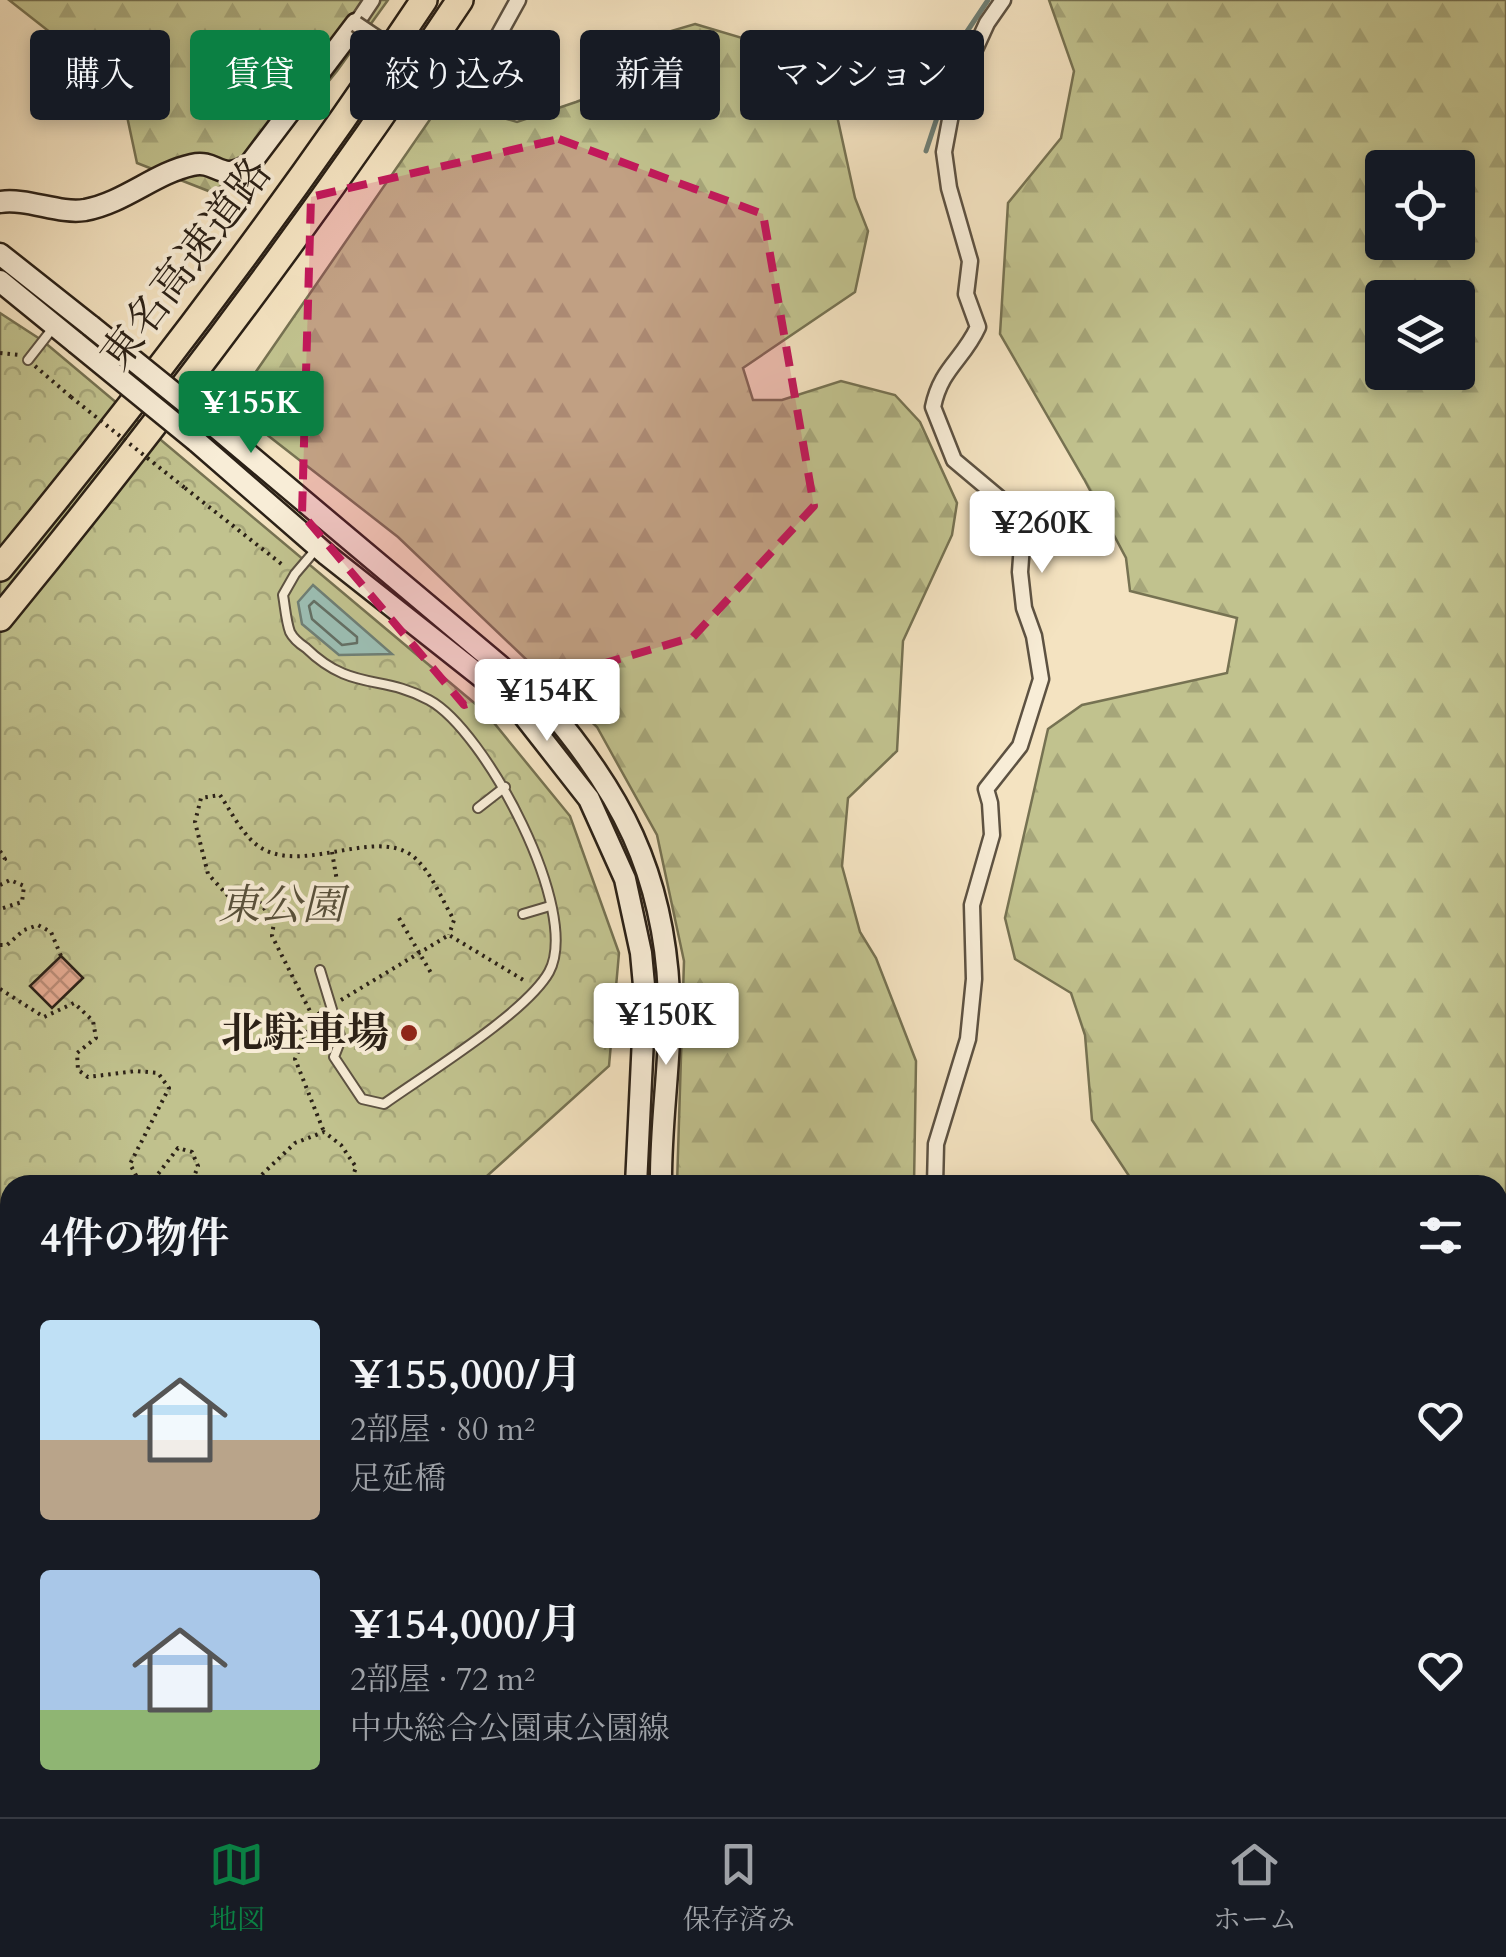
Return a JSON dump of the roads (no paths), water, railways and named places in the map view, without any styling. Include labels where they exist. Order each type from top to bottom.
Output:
[{"type":"highway","name":"東名高速道路","points":[[0,568],[85,465],[255,243],[424,0]]},
{"type":"highway","name":"東名高速道路","points":[[0,618],[108,486],[278,264],[460,0]]},
{"type":"street","points":[[0,202],[80,211],[108,204],[188,166],[202,163],[222,172],[237,172],[250,164],[372,0]]},
{"type":"street","points":[[356,24],[454,90],[481,67],[518,0]]},
{"type":"street","points":[[935,1175],[936,1144],[968,1039],[974,979],[972,906],[992,835],[986,789],[1020,746],[1042,679],[1024,608],[1020,572],[1024,531],[1010,507],[954,460],[932,407],[946,370],[969,347],[978,326],[966,294],[970,261],[949,188],[944,152],[955,93],[987,23],[1003,0]]},
{"type":"street","points":[[0,254],[210,423],[544,702],[586,752],[617,798],[640,846],[658,912],[669,992],[661,1175]]},
{"type":"street","points":[[0,281],[319,547],[513,702],[589,799],[625,879],[641,953],[645,996],[636,1175]]},
{"type":"street","points":[[319,547],[335,527]]},
{"type":"lane","points":[[28,360],[55,326]]},
{"type":"lane","points":[[319,547],[294,574],[282,595],[291,634],[324,666],[351,679],[403,689],[432,701],[458,726],[506,787],[544,877],[554,936],[552,969],[529,999],[384,1104],[362,1100],[334,1057],[341,1039],[320,970]]},
{"type":"lane","points":[[478,808],[506,787]]},
{"type":"lane","points":[[523,914],[550,906]]},
{"type":"lane","points":[[341,1039],[355,1043]]},
{"type":"water","points":[[313,585],[392,654],[339,655],[302,624],[298,602]]},
{"type":"waterway","points":[[926,151],[964,36],[988,0]]},
{"type":"place","name":"北駐車場","points":[[409,1033]]},
{"type":"park label","name":"東公園","points":[[281,905]]}]
